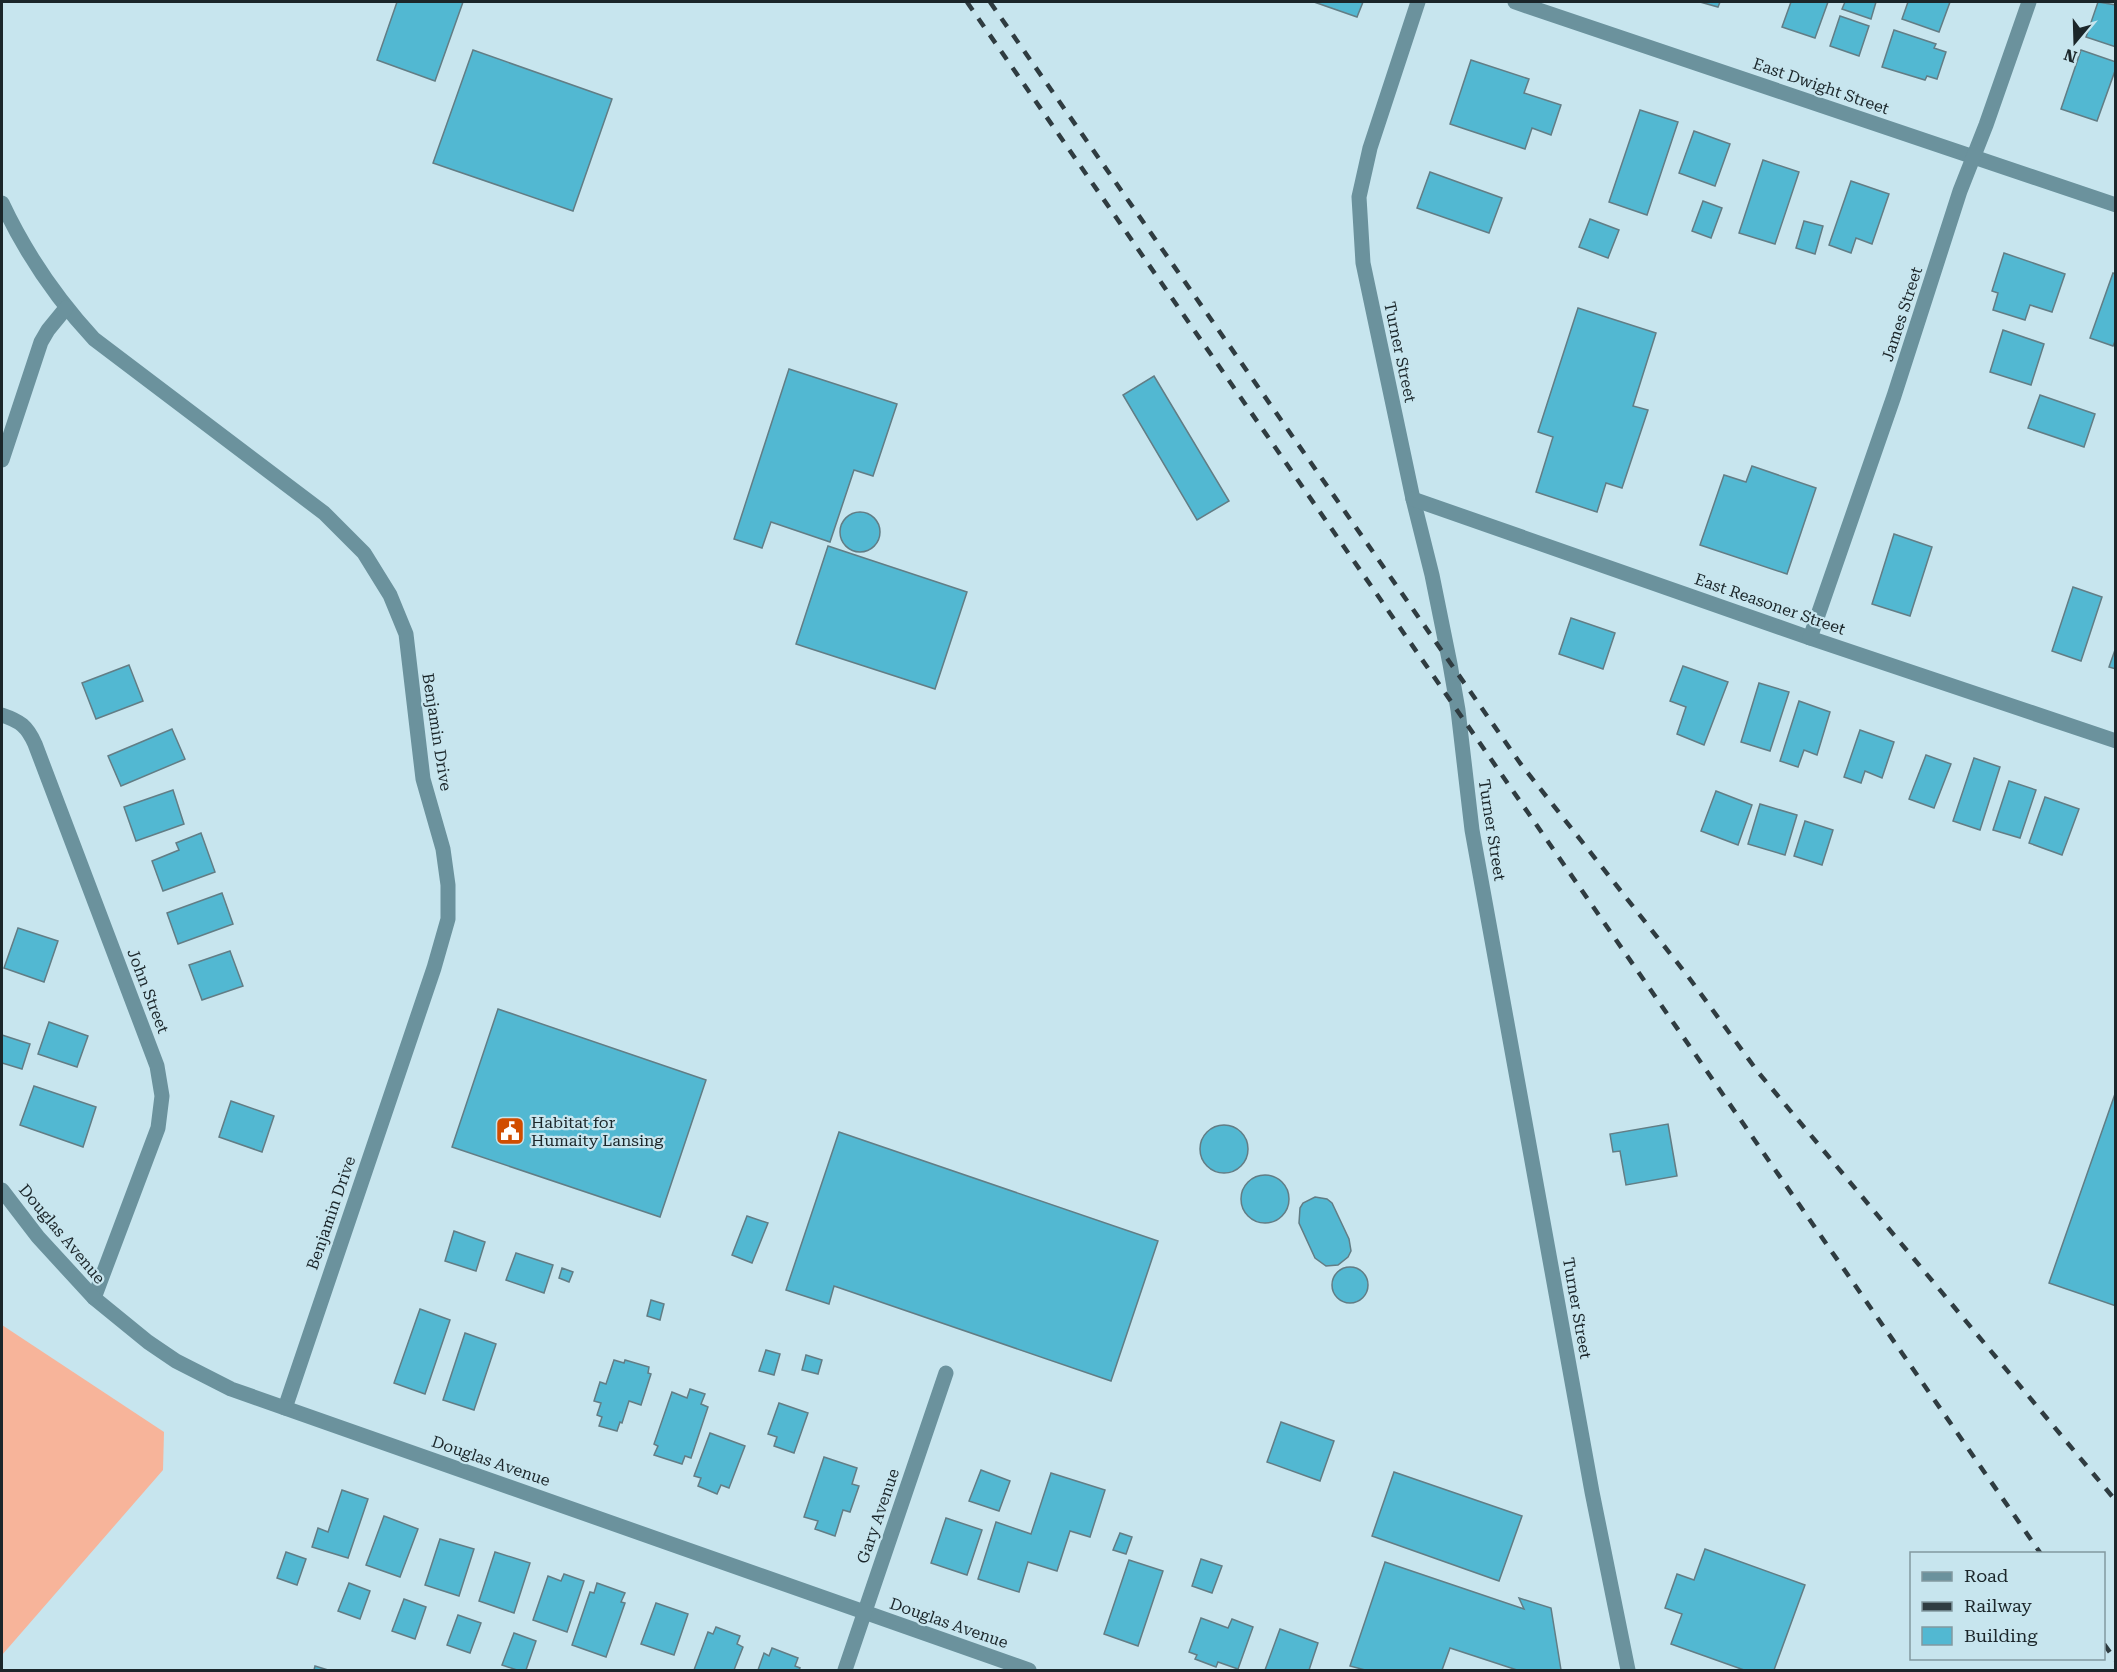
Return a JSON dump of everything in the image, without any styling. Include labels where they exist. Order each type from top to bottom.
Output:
[{"type":"street","name":"Turner Street","points":[[1419,2],[1370,148],[1359,197],[1363,263],[1452,676],[1472,830],[1590,1481],[1628,1671]]},
{"type":"street","name":"East Dwight Street","points":[[1515,2],[2115,205]]},
{"type":"street","name":"James Street","points":[[1810,638],[1894,396],[1973,156],[2029,2]]},
{"type":"street","name":"Benjamin Drive","points":[[2,203],[17,236],[66,308],[94,339],[324,513],[364,553],[390,595],[405,634],[423,779],[443,849],[448,885],[448,919],[434,968],[285,1408]]},
{"type":"street","points":[[2,460],[41,342],[66,308]]},
{"type":"street","name":"East Reasoner Street","points":[[1413,500],[2115,741]]},
{"type":"street","name":"John Street","points":[[2,715],[28,729],[35,744],[157,1065],[162,1096],[158,1128],[93,1298]]},
{"type":"street","name":"Douglas Avenue","points":[[2,1190],[38,1237],[93,1298],[148,1342],[176,1360],[231,1389],[1029,1671]]},
{"type":"street","name":"Gary Avenue","points":[[845,1671],[946,1372]]},
{"type":"shaded area","points":[[2,1325],[164,1432],[163,1470],[2,1655]]},
{"type":"building","points":[[397,2],[463,2],[435,81],[377,60]]},
{"type":"building","points":[[1314,2],[1363,2],[1357,17]]},
{"type":"building","points":[[1700,2],[1720,2],[1718,7]]},
{"type":"building","points":[[1791,2],[1828,2],[1815,38],[1782,27]]},
{"type":"building","points":[[1845,2],[1876,2],[1871,19],[1842,9]]},
{"type":"building","points":[[1908,2],[1950,2],[1939,32],[1902,19]]},
{"type":"building","points":[[2098,2],[2116,5],[2116,47],[2086,37]]},
{"type":"building","points":[[1840,16],[1869,26],[1859,56],[1830,46]]},
{"type":"building","points":[[1894,30],[1936,44],[1934,48],[1946,52],[1937,79],[1927,76],[1925,80],[1882,67]]},
{"type":"building","points":[[473,50],[612,99],[573,211],[433,163]]},
{"type":"building","points":[[2081,50],[2116,62],[2116,68],[2097,121],[2061,109]]},
{"type":"building","points":[[1471,60],[1529,79],[1524,93],[1561,105],[1551,135],[1532,128],[1525,149],[1450,124]]},
{"type":"building","points":[[1640,110],[1678,122],[1647,215],[1609,202]]},
{"type":"building","points":[[1694,131],[1730,144],[1715,186],[1679,173]]},
{"type":"building","points":[[1763,160],[1799,172],[1775,244],[1739,233]]},
{"type":"building","points":[[1430,172],[1502,198],[1489,233],[1417,208]]},
{"type":"building","points":[[1851,181],[1889,194],[1872,244],[1856,238],[1851,253],[1829,245]]},
{"type":"building","points":[[1703,201],[1722,208],[1711,238],[1692,231]]},
{"type":"building","points":[[1590,219],[1619,230],[1608,258],[1579,247]]},
{"type":"building","points":[[1804,221],[1823,226],[1815,254],[1796,248]]},
{"type":"building","points":[[2004,253],[2065,274],[2052,312],[2030,305],[2025,320],[1993,310],[1998,293],[1992,291]]},
{"type":"building","points":[[2113,273],[2116,274],[2116,339],[2113,346],[2090,338]]},
{"type":"building","points":[[1578,308],[1656,333],[1633,406],[1648,410],[1622,488],[1606,483],[1597,512],[1536,492],[1553,437],[1538,432]]},
{"type":"building","points":[[2003,330],[2044,344],[2031,385],[1990,372]]},
{"type":"building","points":[[789,369],[897,404],[873,476],[854,470],[830,542],[771,522],[762,548],[734,539]]},
{"type":"building","points":[[1154,376],[1229,501],[1197,520],[1123,395]]},
{"type":"building","points":[[2040,395],[2095,414],[2084,447],[2028,428]]},
{"type":"building","points":[[1752,466],[1816,488],[1787,574],[1700,545],[1724,475],[1746,482]]},
{"type":"building","points":[[860,512],[868,513],[874,518],[879,524],[879,540],[874,546],[868,551],[860,552],[852,551],[846,546],[841,540],[840,532],[841,524],[846,518],[852,513]]},
{"type":"building","points":[[1894,534],[1932,547],[1910,616],[1872,604]]},
{"type":"building","points":[[828,546],[967,592],[935,689],[796,644]]},
{"type":"building","points":[[2073,587],[2102,597],[2081,661],[2052,651]]},
{"type":"building","points":[[1571,618],[1615,633],[1603,669],[1559,654]]},
{"type":"building","points":[[2116,647],[2116,669],[2109,667]]},
{"type":"building","points":[[129,665],[143,701],[96,719],[82,683]]},
{"type":"building","points":[[1683,666],[1728,682],[1704,745],[1677,734],[1686,707],[1670,701]]},
{"type":"building","points":[[1759,683],[1789,692],[1770,751],[1741,742]]},
{"type":"building","points":[[1799,701],[1830,712],[1817,755],[1804,750],[1798,767],[1780,761]]},
{"type":"building","points":[[172,729],[185,759],[121,786],[108,756]]},
{"type":"building","points":[[1860,730],[1894,742],[1882,778],[1865,771],[1861,783],[1844,777]]},
{"type":"building","points":[[1926,755],[1951,764],[1934,808],[1909,799]]},
{"type":"building","points":[[1974,758],[2000,767],[1980,830],[1953,821]]},
{"type":"building","points":[[2009,781],[2036,790],[2020,838],[1993,830]]},
{"type":"building","points":[[173,790],[184,824],[136,841],[124,807]]},
{"type":"building","points":[[1716,791],[1752,805],[1738,845],[1701,831]]},
{"type":"building","points":[[2045,797],[2079,809],[2062,855],[2029,843]]},
{"type":"building","points":[[1760,804],[1797,815],[1785,855],[1748,844]]},
{"type":"building","points":[[1805,821],[1833,830],[1822,865],[1794,856]]},
{"type":"building","points":[[201,833],[215,872],[163,891],[152,861],[179,850],[176,843]]},
{"type":"building","points":[[222,893],[233,924],[178,944],[167,913]]},
{"type":"building","points":[[18,928],[58,941],[44,982],[4,968]]},
{"type":"building","points":[[230,951],[243,986],[202,1000],[189,965]]},
{"type":"building","points":[[498,1009],[706,1080],[660,1217],[452,1147]]},
{"type":"building","points":[[49,1022],[88,1036],[77,1067],[38,1054]]},
{"type":"building","points":[[2,1035],[30,1044],[22,1069],[2,1063]]},
{"type":"building","points":[[34,1086],[96,1107],[83,1147],[20,1125]]},
{"type":"building","points":[[2116,1091],[2116,1306],[2049,1283]]},
{"type":"building","points":[[231,1101],[274,1116],[262,1152],[219,1137]]},
{"type":"building","points":[[1668,1124],[1677,1176],[1626,1185],[1620,1151],[1613,1152],[1610,1134]]},
{"type":"building","points":[[1219,1125],[1229,1125],[1241,1132],[1248,1144],[1248,1154],[1241,1166],[1229,1173],[1219,1173],[1204,1162],[1200,1154],[1200,1144],[1211,1129]]},
{"type":"building","points":[[839,1132],[1158,1241],[1111,1381],[834,1286],[829,1304],[786,1290]]},
{"type":"building","points":[[1260,1175],[1270,1175],[1282,1182],[1289,1194],[1289,1204],[1282,1216],[1270,1223],[1260,1223],[1245,1212],[1241,1204],[1241,1194],[1252,1179]]},
{"type":"building","points":[[1315,1197],[1327,1199],[1332,1203],[1349,1239],[1351,1251],[1348,1257],[1338,1265],[1326,1266],[1315,1258],[1299,1223],[1300,1208],[1303,1203]]},
{"type":"building","points":[[747,1216],[768,1223],[752,1263],[732,1255]]},
{"type":"building","points":[[454,1231],[485,1242],[476,1271],[445,1261]]},
{"type":"building","points":[[516,1253],[553,1265],[544,1293],[506,1280]]},
{"type":"building","points":[[1350,1267],[1363,1272],[1368,1285],[1363,1298],[1350,1303],[1337,1298],[1332,1285],[1337,1272]]},
{"type":"building","points":[[562,1268],[573,1272],[569,1282],[559,1278]]},
{"type":"building","points":[[651,1300],[664,1304],[660,1320],[647,1316]]},
{"type":"building","points":[[420,1309],[450,1320],[425,1394],[394,1383]]},
{"type":"building","points":[[465,1333],[496,1344],[474,1410],[443,1400]]},
{"type":"building","points":[[766,1350],[780,1354],[774,1375],[759,1371]]},
{"type":"building","points":[[806,1355],[822,1360],[818,1374],[802,1370]]},
{"type":"building","points":[[614,1360],[624,1363],[625,1360],[649,1367],[648,1373],[651,1374],[641,1405],[629,1401],[617,1431],[599,1426],[602,1417],[597,1415],[601,1403],[594,1401],[600,1382],[606,1384]]},
{"type":"building","points":[[690,1389],[705,1394],[701,1404],[708,1407],[691,1458],[685,1456],[682,1464],[654,1455],[658,1446],[654,1444],[672,1392],[687,1398]]},
{"type":"building","points":[[779,1403],[808,1413],[794,1453],[774,1446],[777,1437],[768,1434]]},
{"type":"building","points":[[1281,1422],[1334,1441],[1320,1481],[1267,1462]]},
{"type":"building","points":[[710,1433],[745,1446],[729,1488],[721,1485],[717,1494],[698,1486],[701,1478],[694,1476]]},
{"type":"building","points":[[824,1457],[857,1468],[852,1484],[859,1486],[850,1512],[843,1510],[835,1536],[815,1529],[818,1521],[804,1517]]},
{"type":"building","points":[[981,1470],[1010,1481],[999,1511],[969,1501]]},
{"type":"building","points":[[1394,1472],[1522,1516],[1499,1581],[1372,1536]]},
{"type":"building","points":[[1051,1473],[1105,1490],[1090,1537],[1070,1531],[1057,1571],[1028,1562],[1019,1592],[978,1579],[996,1522],[1031,1534]]},
{"type":"building","points":[[342,1490],[368,1499],[348,1558],[312,1547],[318,1528],[328,1532]]},
{"type":"building","points":[[384,1516],[418,1529],[400,1577],[366,1565]]},
{"type":"building","points":[[946,1518],[982,1530],[967,1575],[931,1563]]},
{"type":"building","points":[[1120,1533],[1132,1537],[1126,1554],[1113,1550]]},
{"type":"building","points":[[440,1539],[474,1549],[459,1596],[425,1585]]},
{"type":"building","points":[[1705,1549],[1805,1585],[1774,1670],[1744,1670],[1671,1644],[1682,1614],[1665,1608],[1677,1574],[1694,1580]]},
{"type":"building","points":[[286,1552],[306,1559],[297,1585],[277,1578]]},
{"type":"building","points":[[495,1552],[530,1563],[514,1613],[479,1601]]},
{"type":"building","points":[[1201,1559],[1222,1566],[1212,1593],[1192,1586]]},
{"type":"building","points":[[1129,1560],[1163,1571],[1138,1646],[1104,1634]]},
{"type":"building","points":[[1385,1562],[1524,1609],[1519,1598],[1551,1608],[1561,1670],[1517,1670],[1450,1648],[1442,1670],[1365,1670],[1350,1666]]},
{"type":"building","points":[[564,1574],[584,1581],[567,1632],[533,1620],[548,1576],[561,1581]]},
{"type":"building","points":[[349,1583],[370,1591],[360,1619],[338,1611]]},
{"type":"building","points":[[597,1583],[625,1593],[621,1602],[625,1603],[606,1657],[572,1645],[590,1592],[594,1593]]},
{"type":"building","points":[[404,1599],[426,1607],[415,1639],[392,1631]]},
{"type":"building","points":[[656,1603],[688,1614],[674,1655],[641,1644]]},
{"type":"building","points":[[458,1615],[481,1623],[470,1653],[447,1645]]},
{"type":"building","points":[[1201,1618],[1228,1628],[1232,1619],[1253,1627],[1238,1669],[1218,1662],[1216,1667],[1195,1659],[1197,1655],[1189,1652]]},
{"type":"building","points":[[716,1627],[740,1636],[737,1644],[743,1647],[734,1670],[694,1670],[708,1632],[713,1634]]},
{"type":"building","points":[[1280,1629],[1318,1643],[1309,1670],[1265,1670]]},
{"type":"building","points":[[514,1633],[536,1641],[526,1670],[517,1670],[502,1665]]},
{"type":"building","points":[[772,1648],[798,1658],[795,1666],[800,1668],[799,1670],[758,1670],[764,1653],[769,1656]]},
{"type":"building","points":[[315,1666],[328,1670],[314,1670]]},
{"type":"railway","points":[[967,2],[2040,1552]]},
{"type":"railway","points":[[990,2],[1520,763],[1687,975],[1758,1072],[2116,1501]]},
{"type":"railway","points":[[2105,1645],[2116,1661]]},
{"type":"place","name":"Habitat for Humaity Lansing","points":[[510,1131]]}]
